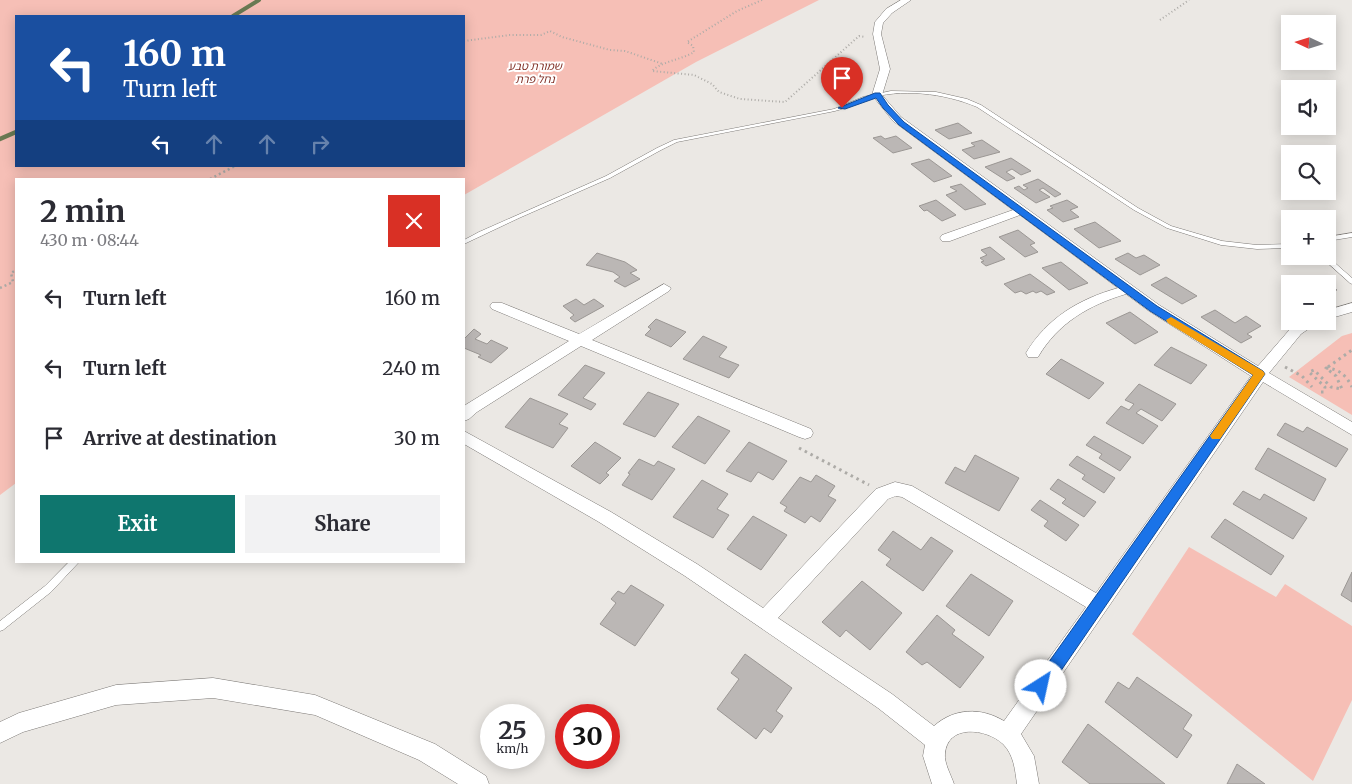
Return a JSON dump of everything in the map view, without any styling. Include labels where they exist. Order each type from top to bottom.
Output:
[{"type":"street","points":[[907,0],[889,11],[879,22],[878,38],[885,69],[878,95],[886,107],[902,123],[1020,211],[1176,323],[1352,429]]},
{"type":"street","points":[[946,238],[1020,211]]},
{"type":"street","points":[[465,414],[664,288]]},
{"type":"street","points":[[1034,352],[1045,333],[1062,319],[1093,302],[1128,289]]},
{"type":"street","points":[[496,306],[805,433]]},
{"type":"street","points":[[1336,312],[1352,307]]},
{"type":"street","points":[[1007,735],[1259,374],[1298,330]]},
{"type":"street","points":[[465,438],[606,517],[765,619],[885,701],[937,741]]},
{"type":"street","points":[[765,619],[884,493],[895,489],[906,491],[1098,604]]},
{"type":"street","points":[[0,733],[19,724],[116,695],[213,688],[315,705],[427,752],[478,784]]},
{"type":"street","points":[[943,784],[935,762],[937,741],[948,726],[965,720],[987,722],[1007,735],[1025,761],[1028,784]]},
{"type":"lane","points":[[465,242],[512,218],[624,170],[650,153],[670,144],[699,136],[835,110],[878,95],[921,91],[965,100],[992,114],[1136,209],[1169,227],[1221,244],[1257,247],[1281,246]]},
{"type":"lane","points":[[1336,238],[1352,235]]},
{"type":"lane","points":[[1333,265],[1352,282]]},
{"type":"lane","points":[[0,627],[42,593],[74,563]]},
{"type":"path","points":[[762,0],[737,11],[687,42],[693,46],[694,52],[684,58],[657,66],[652,71],[694,75],[712,84],[718,92],[740,99],[784,102],[814,74],[838,57],[859,36],[878,38]]},
{"type":"path","points":[[1160,20],[1164,15],[1189,0]]},
{"type":"path","points":[[465,41],[510,35],[541,35],[550,31],[562,37],[610,50],[625,51],[663,64]]},
{"type":"path","points":[[212,178],[233,167]]},
{"type":"path","points":[[0,288],[13,282],[11,273],[15,271]]},
{"type":"path","points":[[1326,368],[1352,350]]},
{"type":"path","points":[[1271,359],[1302,376],[1312,388],[1322,392],[1325,387],[1309,372],[1314,370],[1331,387],[1342,389],[1336,376],[1326,368]]},
{"type":"path","points":[[1326,368],[1333,368],[1342,373],[1352,387]]},
{"type":"path","points":[[805,433],[795,446],[884,493]]},
{"type":"green space","name":"שמורת טבע נחל פרת","points":[[0,0],[819,0],[696,62],[465,194],[465,178],[15,178],[15,484],[0,495]]},
{"type":"green space","points":[[1352,333],[1352,415],[1289,377],[1342,336]]},
{"type":"green space","points":[[1189,547],[1276,597],[1285,584],[1352,626],[1352,700],[1313,781],[1132,634]]},
{"type":"building","points":[[958,123],[972,133],[949,139],[935,130]]},
{"type":"building","points":[[881,136],[885,139],[896,136],[912,148],[893,153],[873,138]]},
{"type":"building","points":[[982,140],[1000,152],[974,159],[962,150],[975,146],[971,143]]},
{"type":"building","points":[[1011,158],[1031,171],[1021,175],[1012,169],[1006,172],[1015,178],[1007,181],[985,167]]},
{"type":"building","points":[[929,159],[952,176],[934,182],[911,164]]},
{"type":"building","points":[[1038,179],[1061,194],[1055,197],[1043,188],[1039,190],[1050,197],[1036,203],[1014,188],[1019,186],[1024,190],[1028,188],[1023,185]]},
{"type":"building","points":[[961,184],[986,204],[965,210],[946,195],[957,191],[950,187]]},
{"type":"building","points":[[936,200],[956,215],[942,221],[919,206]]},
{"type":"building","points":[[1067,200],[1078,207],[1070,210],[1079,217],[1063,222],[1047,210],[1053,208],[1050,206]]},
{"type":"building","points":[[1095,222],[1121,241],[1099,248],[1074,229]]},
{"type":"building","points":[[1018,230],[1035,243],[1030,245],[1038,252],[1025,257],[999,237]]},
{"type":"building","points":[[990,247],[1005,259],[986,266],[981,262],[984,261],[980,258],[987,255],[981,250]]},
{"type":"building","points":[[597,253],[625,262],[637,270],[630,273],[640,279],[625,287],[614,281],[620,277],[613,272],[586,265]]},
{"type":"building","points":[[1128,253],[1136,258],[1144,255],[1160,265],[1140,275],[1115,259]]},
{"type":"building","points":[[1061,262],[1088,283],[1069,290],[1042,268]]},
{"type":"building","points":[[1030,274],[1055,292],[1047,295],[1041,291],[1036,293],[1033,291],[1026,294],[1021,291],[1015,293],[1004,284]]},
{"type":"building","points":[[1166,277],[1197,296],[1182,304],[1151,285]]},
{"type":"building","points":[[576,299],[584,305],[594,299],[604,306],[575,322],[570,318],[574,315],[563,306]]},
{"type":"building","points":[[1215,310],[1235,323],[1246,316],[1261,326],[1247,334],[1252,337],[1241,343],[1201,317]]},
{"type":"building","points":[[1130,312],[1158,332],[1135,344],[1106,323]]},
{"type":"building","points":[[656,319],[686,332],[671,347],[645,335],[651,329],[648,327]]},
{"type":"building","points":[[474,329],[481,334],[475,339],[487,344],[491,340],[508,348],[491,363],[478,357],[481,355],[465,348],[465,338]]},
{"type":"building","points":[[703,336],[727,347],[719,357],[739,365],[729,378],[683,359]]},
{"type":"building","points":[[1171,347],[1207,365],[1191,384],[1154,365]]},
{"type":"building","points":[[1061,359],[1104,383],[1089,399],[1046,374]]},
{"type":"building","points":[[585,365],[605,373],[583,398],[596,404],[591,410],[558,395]]},
{"type":"building","points":[[1139,384],[1176,404],[1162,421],[1141,409],[1136,413],[1158,426],[1143,444],[1106,423],[1121,406],[1129,410],[1134,404],[1125,400]]},
{"type":"building","points":[[648,392],[679,404],[655,437],[623,424]]},
{"type":"building","points":[[530,398],[568,414],[559,424],[568,428],[553,448],[505,427]]},
{"type":"building","points":[[698,416],[730,431],[705,464],[672,447]]},
{"type":"building","points":[[1285,423],[1303,432],[1307,427],[1348,449],[1336,467],[1277,435]]},
{"type":"building","points":[[1094,436],[1131,457],[1120,471],[1099,458],[1102,454],[1086,445]]},
{"type":"building","points":[[595,442],[621,458],[606,473],[609,475],[600,484],[571,466]]},
{"type":"building","points":[[749,442],[787,461],[773,480],[758,472],[751,482],[726,471]]},
{"type":"building","points":[[1268,448],[1326,479],[1314,501],[1255,469]]},
{"type":"building","points":[[975,455],[1019,478],[999,511],[945,483],[955,467],[965,472]]},
{"type":"building","points":[[1077,456],[1115,478],[1104,493],[1082,479],[1085,475],[1069,465]]},
{"type":"building","points":[[639,459],[654,466],[658,461],[675,469],[652,500],[622,485],[630,474],[628,473]]},
{"type":"building","points":[[816,475],[835,486],[828,496],[836,500],[820,522],[811,516],[805,523],[784,511],[787,507],[780,503],[800,477],[811,482]]},
{"type":"building","points":[[1058,479],[1096,502],[1084,517],[1062,503],[1066,499],[1050,489]]},
{"type":"building","points":[[702,480],[728,494],[717,509],[729,515],[713,538],[673,517]]},
{"type":"building","points":[[1243,491],[1260,500],[1264,494],[1307,518],[1293,539],[1233,504]]},
{"type":"building","points":[[1040,500],[1079,525],[1066,541],[1044,526],[1048,521],[1031,510]]},
{"type":"building","points":[[753,516],[787,535],[761,570],[727,549]]},
{"type":"building","points":[[1225,519],[1284,556],[1271,575],[1211,537]]},
{"type":"building","points":[[893,531],[921,550],[931,537],[953,551],[923,591],[886,565],[891,559],[878,550]]},
{"type":"building","points":[[1352,572],[1352,602],[1341,595]]},
{"type":"building","points":[[971,574],[1013,601],[989,636],[946,606]]},
{"type":"building","points":[[862,581],[902,613],[870,650],[846,630],[840,637],[822,622]]},
{"type":"building","points":[[631,585],[664,605],[635,646],[600,624],[616,603],[611,599],[618,591],[624,594]]},
{"type":"building","points":[[937,615],[955,630],[952,634],[984,657],[960,688],[927,662],[922,665],[906,652]]},
{"type":"building","points":[[745,654],[792,688],[776,711],[783,716],[771,733],[764,728],[756,739],[717,709],[739,679],[731,673]]},
{"type":"building","points":[[1137,677],[1192,715],[1183,729],[1192,735],[1177,758],[1105,702],[1118,682],[1129,689]]},
{"type":"building","points":[[1088,724],[1165,784],[1090,784],[1062,762]]},
{"type":"building","points":[[1237,764],[1265,784],[1227,784]]},
{"type":"waterway","points":[[235,15],[259,0]]},
{"type":"waterway","points":[[0,139],[15,132]]},
{"type":"slow traffic","points":[[1171,320],[1259,374],[1216,436]]},
{"type":"route","points":[[842,108],[865,98],[878,95],[886,107],[902,123],[1051,233],[1176,323],[1259,374],[1041,686]]}]
